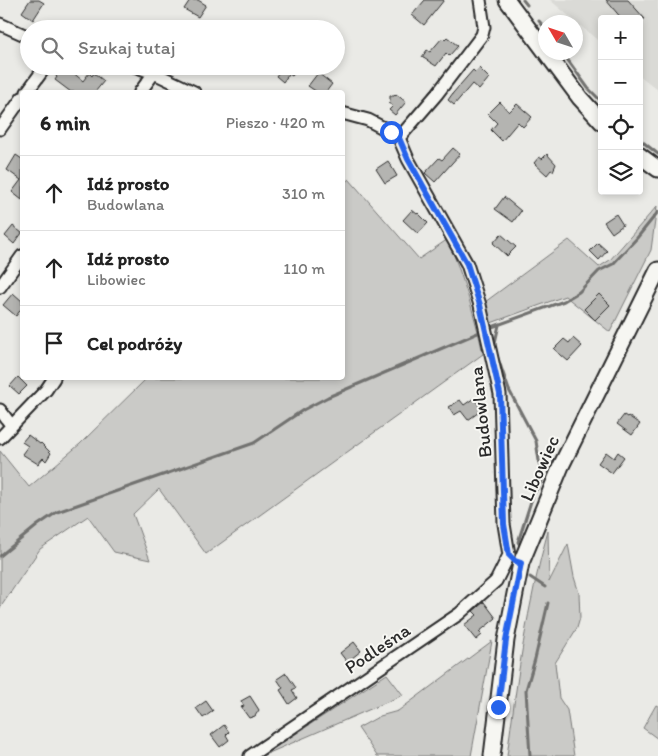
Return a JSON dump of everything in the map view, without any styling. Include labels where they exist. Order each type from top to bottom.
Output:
[{"type":"street","points":[[345,114],[368,120],[399,138],[482,36],[484,27],[480,0]]},
{"type":"street","points":[[507,0],[575,92],[598,118]]},
{"type":"street","points":[[0,24],[20,33]]},
{"type":"street","points":[[28,90],[39,75]]},
{"type":"street","points":[[141,90],[153,75]]},
{"type":"street","points":[[158,75],[190,90]]},
{"type":"street","points":[[0,129],[20,101]]},
{"type":"street","name":"Budowlana","points":[[399,138],[408,159],[467,264],[480,305],[500,394],[504,524],[515,559]]},
{"type":"street","points":[[643,158],[658,168]]},
{"type":"street","points":[[0,286],[20,259]]},
{"type":"street","name":"Libowiec","points":[[492,756],[515,559],[658,270]]},
{"type":"street","points":[[0,438],[46,390],[53,380]]},
{"type":"street","points":[[0,410],[11,425]]},
{"type":"street","name":"Podleśna","points":[[250,756],[459,614],[496,581],[515,559]]},
{"type":"shaded area","points":[[550,0],[658,0],[658,90],[643,78],[643,15],[598,15],[598,41],[583,28],[583,15],[568,15]]},
{"type":"shaded area","points":[[349,179],[419,259],[448,239],[468,295],[483,354],[206,554],[159,489],[133,514],[150,560],[114,552],[88,516],[40,549],[0,608],[0,451],[29,487],[80,444],[145,380],[345,380],[345,182]]},
{"type":"shaded area","points":[[657,206],[651,250],[610,332],[565,296],[491,323],[485,302],[569,240],[599,267],[610,260]]},
{"type":"shaded area","points":[[548,531],[549,582],[568,544],[579,593],[580,618],[577,628],[555,663],[559,698],[567,710],[574,756],[507,756],[528,615]]},
{"type":"shaded area","points":[[492,641],[471,756],[377,756],[358,728],[380,716],[398,711]]},
{"type":"shaded area","points":[[387,674],[403,695],[262,756]]},
{"type":"shaded area","points":[[656,705],[658,706],[658,739],[643,728]]},
{"type":"building","points":[[30,0],[39,0],[44,3],[33,20],[22,12]]},
{"type":"building","points":[[190,0],[198,0],[206,5],[198,17],[184,9]]},
{"type":"building","points":[[425,0],[444,0],[424,25],[412,15]]},
{"type":"building","points":[[606,0],[628,0],[641,15],[619,15]]},
{"type":"building","points":[[447,37],[458,46],[449,56],[446,53],[436,66],[422,57],[427,50],[430,52],[442,38],[444,40]]},
{"type":"building","points":[[479,68],[489,78],[479,90],[472,84],[454,105],[448,100],[473,70],[475,72]]},
{"type":"building","points":[[55,75],[76,75],[83,81],[88,75],[96,75],[104,81],[97,90],[68,90],[55,80],[57,77]]},
{"type":"building","points":[[277,75],[288,75],[283,82]]},
{"type":"building","points":[[316,75],[321,75],[332,84],[328,90],[314,90],[308,86]]},
{"type":"building","points":[[396,94],[406,102],[395,115],[389,110],[393,106],[388,103],[390,96]]},
{"type":"building","points":[[500,102],[509,112],[517,104],[532,117],[523,127],[518,122],[502,141],[491,130],[497,123],[488,114]]},
{"type":"building","points":[[453,148],[460,154],[435,182],[425,173],[439,158],[442,160]]},
{"type":"building","points":[[547,154],[556,164],[553,171],[551,170],[547,175],[534,163],[539,157],[542,159]]},
{"type":"building","points":[[16,155],[20,158],[20,179],[7,170]]},
{"type":"building","points":[[388,161],[397,176],[385,183],[376,169]]},
{"type":"building","points":[[20,181],[20,198],[12,192]]},
{"type":"building","points":[[504,197],[521,211],[513,222],[495,209]]},
{"type":"building","points":[[412,210],[428,223],[418,234],[403,220]]},
{"type":"building","points":[[616,214],[623,225],[612,233],[604,222]]},
{"type":"building","points":[[13,226],[20,231],[20,236],[14,244],[5,236]]},
{"type":"building","points":[[501,234],[516,247],[507,256],[493,243]]},
{"type":"building","points":[[598,243],[607,251],[599,260],[590,251]]},
{"type":"building","points":[[13,293],[20,299],[20,311],[16,316],[3,305]]},
{"type":"building","points":[[599,294],[610,305],[595,320],[584,309]]},
{"type":"building","points":[[573,338],[582,346],[568,361],[554,349],[564,339],[569,343]]},
{"type":"building","points":[[18,377],[27,386],[19,394],[10,386]]},
{"type":"building","points":[[474,398],[482,410],[468,420],[461,411],[454,415],[449,407],[460,400],[464,405]]},
{"type":"building","points":[[624,415],[640,424],[632,435],[617,424]]},
{"type":"building","points":[[28,435],[41,443],[51,453],[46,461],[43,458],[38,464],[22,454],[28,446],[22,442]]},
{"type":"building","points":[[606,452],[614,458],[618,452],[624,457],[612,473],[598,463]]},
{"type":"building","points":[[484,602],[496,618],[479,632],[482,635],[476,640],[464,625],[477,615],[473,611]]},
{"type":"building","points":[[354,642],[361,651],[347,662],[340,653]]},
{"type":"building","points":[[286,673],[296,688],[292,690],[297,698],[289,704],[280,690],[283,688],[277,679]]},
{"type":"building","points":[[250,696],[259,710],[255,716],[249,718],[241,707],[244,706],[241,701]]},
{"type":"building","points":[[206,701],[213,711],[203,718],[196,708]]},
{"type":"building","points":[[224,725],[229,732],[226,735],[229,740],[220,747],[211,735]]},
{"type":"waterway","points":[[523,0],[527,5]]},
{"type":"waterway","points":[[568,60],[588,88],[598,98]]},
{"type":"waterway","points":[[643,142],[658,154]]},
{"type":"waterway","points":[[492,327],[564,301],[579,292],[599,271],[613,264],[658,212]]},
{"type":"waterway","points":[[494,347],[499,325]]},
{"type":"waterway","points":[[0,556],[57,512],[254,443],[303,410],[328,397],[480,332]]},
{"type":"waterway","points":[[496,353],[509,390],[536,441],[542,481],[533,495],[518,542],[520,545]]},
{"type":"waterway","points":[[530,577],[545,587]]},
{"type":"waterway","points":[[530,756],[526,690],[548,603]]},
{"type":"route","points":[[391,132],[399,138],[408,159],[467,264],[480,305],[500,394],[504,524],[509,555],[515,561],[521,563],[506,640],[498,707]]}]
